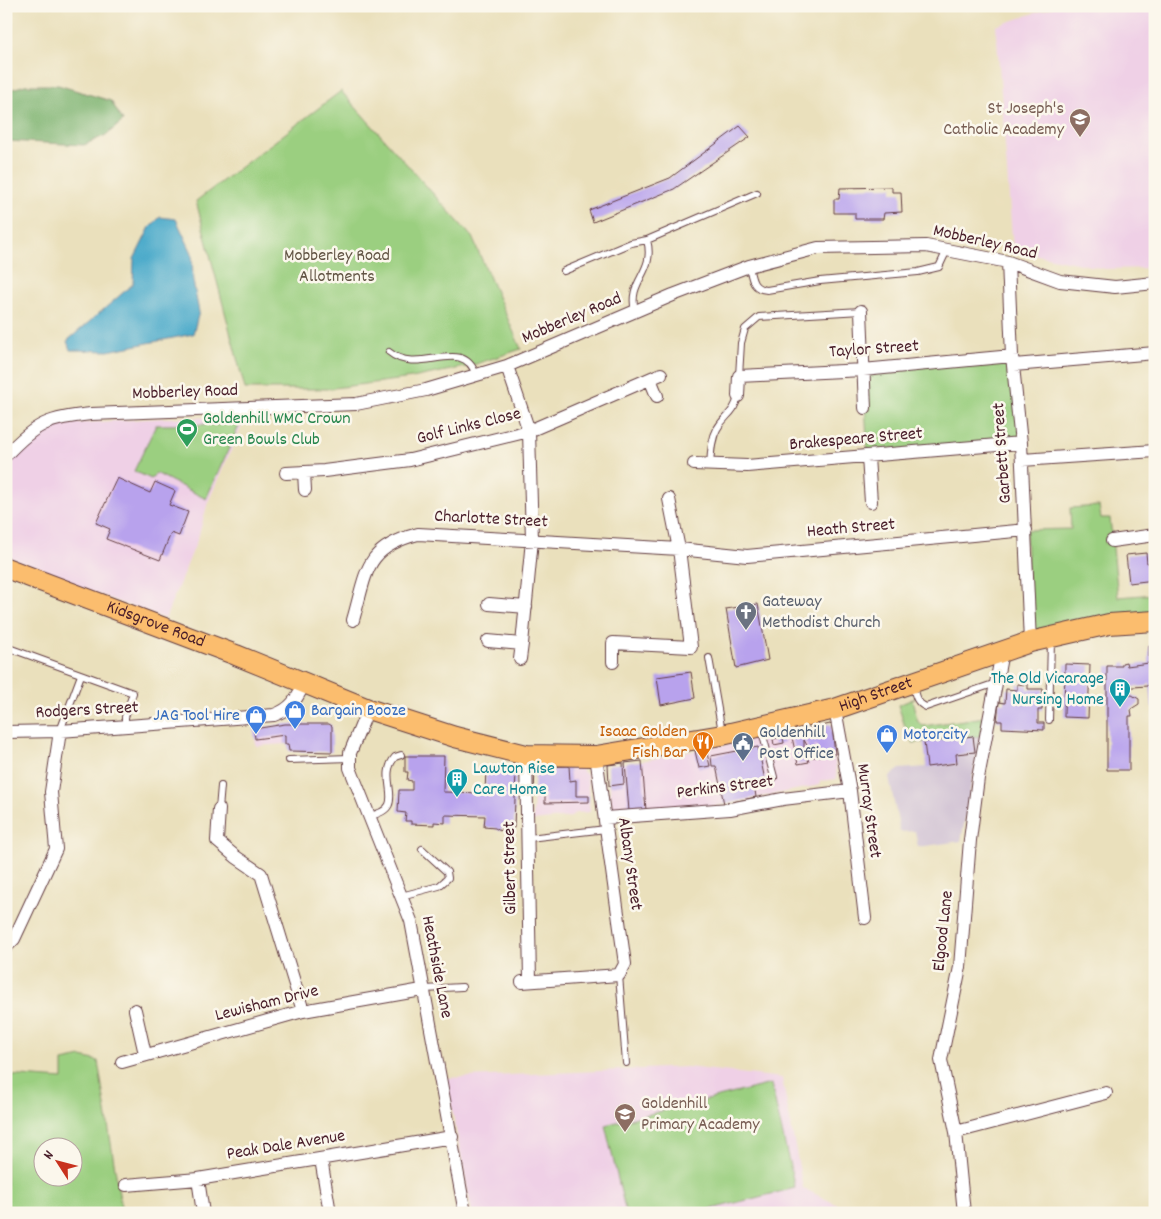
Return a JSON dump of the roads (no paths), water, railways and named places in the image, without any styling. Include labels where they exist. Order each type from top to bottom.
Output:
[{"type":"main road","name":"Kidsgrove Road","points":[[6,568],[236,654],[304,684]]},
{"type":"main road","name":"High Street","points":[[304,684],[368,710],[455,737],[526,755],[596,756],[722,735],[835,709],[1030,642],[1109,624],[1155,621]]},
{"type":"street","name":"Mobberley Road","points":[[6,454],[34,429],[53,419],[91,414],[356,404],[426,390],[507,366],[635,311],[749,266],[818,248],[926,246],[1008,262],[1060,280],[1115,287],[1155,282]]},
{"type":"street","name":"Garbett Street","points":[[1008,262],[1013,361],[1022,460],[1030,642]]},
{"type":"street","points":[[861,311],[865,408]]},
{"type":"street","name":"Taylor Street","points":[[739,376],[1155,353]]},
{"type":"street","points":[[507,366],[529,431],[532,540],[520,659]]},
{"type":"street","name":"Golf Links Close","points":[[286,473],[410,460],[529,431],[656,376],[657,396]]},
{"type":"street","points":[[738,396],[739,376]]},
{"type":"street","name":"Brakespeare Street","points":[[694,464],[747,466],[1021,443]]},
{"type":"street","points":[[1022,460],[1155,451]]},
{"type":"street","points":[[868,457],[871,502]]},
{"type":"street","points":[[304,472],[305,490]]},
{"type":"street","points":[[613,662],[613,643],[691,647],[688,588],[678,549],[669,499]]},
{"type":"street","name":"Heath Street","points":[[678,549],[747,556],[1026,530]]},
{"type":"street","name":"Charlotte Street","points":[[353,620],[368,568],[379,551],[398,540],[418,534],[678,549]]},
{"type":"street","points":[[1112,541],[1155,535]]},
{"type":"street","points":[[489,604],[526,606]]},
{"type":"street","points":[[488,641],[522,644]]},
{"type":"street","name":"Elgood Lane","points":[[964,1213],[956,1132],[942,1060],[960,967],[970,840],[978,778],[1002,652]]},
{"type":"street","name":"Rodgers Street","points":[[6,732],[60,731],[274,715],[286,711],[294,703],[304,684]]},
{"type":"street","name":"Murray Street","points":[[835,709],[850,791],[865,918]]},
{"type":"street","points":[[350,758],[368,710]]},
{"type":"street","points":[[6,947],[14,939],[56,849],[51,792],[60,731]]},
{"type":"street","name":"Gilbert Street","points":[[526,755],[528,838],[526,981],[619,976]]},
{"type":"street","name":"Albany Street","points":[[596,756],[624,964],[619,976]]},
{"type":"street","name":"Heathside Lane","points":[[350,758],[350,768],[411,921],[422,990],[452,1137],[465,1213]]},
{"type":"street","name":"Perkins Street","points":[[605,824],[730,809],[783,799],[850,791]]},
{"type":"street","points":[[220,809],[212,842],[261,874],[302,1010]]},
{"type":"street","name":"Lewisham Drive","points":[[122,1062],[302,1010],[422,990]]},
{"type":"street","points":[[135,1010],[145,1054]]},
{"type":"street","points":[[956,1132],[1106,1093]]},
{"type":"street","name":"Peak Dale Avenue","points":[[126,1185],[198,1179],[452,1137]]},
{"type":"street","points":[[321,1159],[330,1213]]},
{"type":"street","points":[[198,1179],[203,1213]]},
{"type":"lane","points":[[564,271],[631,243],[647,240],[757,193]]},
{"type":"lane","points":[[635,311],[632,299],[650,260],[647,240]]},
{"type":"lane","points":[[749,266],[753,284],[759,289],[866,275],[918,272],[940,267],[947,250]]},
{"type":"lane","points":[[739,376],[741,343],[745,329],[759,317],[861,311]]},
{"type":"lane","points":[[389,352],[398,359],[415,362],[450,356],[461,357],[473,365],[476,375]]},
{"type":"lane","points":[[710,465],[716,430],[735,409],[738,396]]},
{"type":"lane","points":[[1049,720],[1051,637]]},
{"type":"lane","points":[[6,647],[133,693],[125,717],[125,726]]},
{"type":"lane","points":[[709,658],[722,735]]},
{"type":"lane","points":[[60,731],[81,675]]},
{"type":"lane","points":[[912,682],[916,698],[921,705],[926,707],[997,683]]},
{"type":"lane","points":[[760,726],[774,777]]},
{"type":"lane","points":[[368,816],[380,814],[389,808],[391,802],[390,766],[395,757],[401,755]]},
{"type":"lane","points":[[289,760],[350,758]]},
{"type":"lane","points":[[220,809],[221,786]]},
{"type":"lane","points":[[528,838],[605,824]]},
{"type":"lane","points":[[401,896],[439,886],[448,878],[448,872],[422,849]]},
{"type":"lane","points":[[619,976],[626,1063]]},
{"type":"lane","points":[[422,990],[462,987]]},
{"type":"water","points":[[160,217],[176,219],[192,253],[193,281],[199,312],[193,334],[108,351],[70,350],[67,341],[133,284],[134,259],[150,227]]},
{"type":"place","name":"St Joseph's Catholic Academy","points":[[1080,138]]},
{"type":"place","name":"Goldenhill WMC Crown Green Bowls Club","points":[[187,448]]},
{"type":"place","name":"Gateway Methodist Church","points":[[746,631]]},
{"type":"place","name":"The Old Vicarage Nursing Home","points":[[1120,708]]},
{"type":"place","name":"Bargain Booze","points":[[295,730]]},
{"type":"place","name":"JAG Tool Hire","points":[[256,735]]},
{"type":"place","name":"Motorcity","points":[[887,754]]},
{"type":"place","name":"Isaac Golden Fish Bar","points":[[703,761]]},
{"type":"place","name":"Goldenhill Post Office","points":[[743,762]]},
{"type":"place","name":"Lawton Rise Care Home","points":[[457,798]]},
{"type":"place","name":"Goldenhill Primary Academy","points":[[625,1133]]},
{"type":"park label","name":"Mobberley Road Allotments","points":[[337,266]]}]
